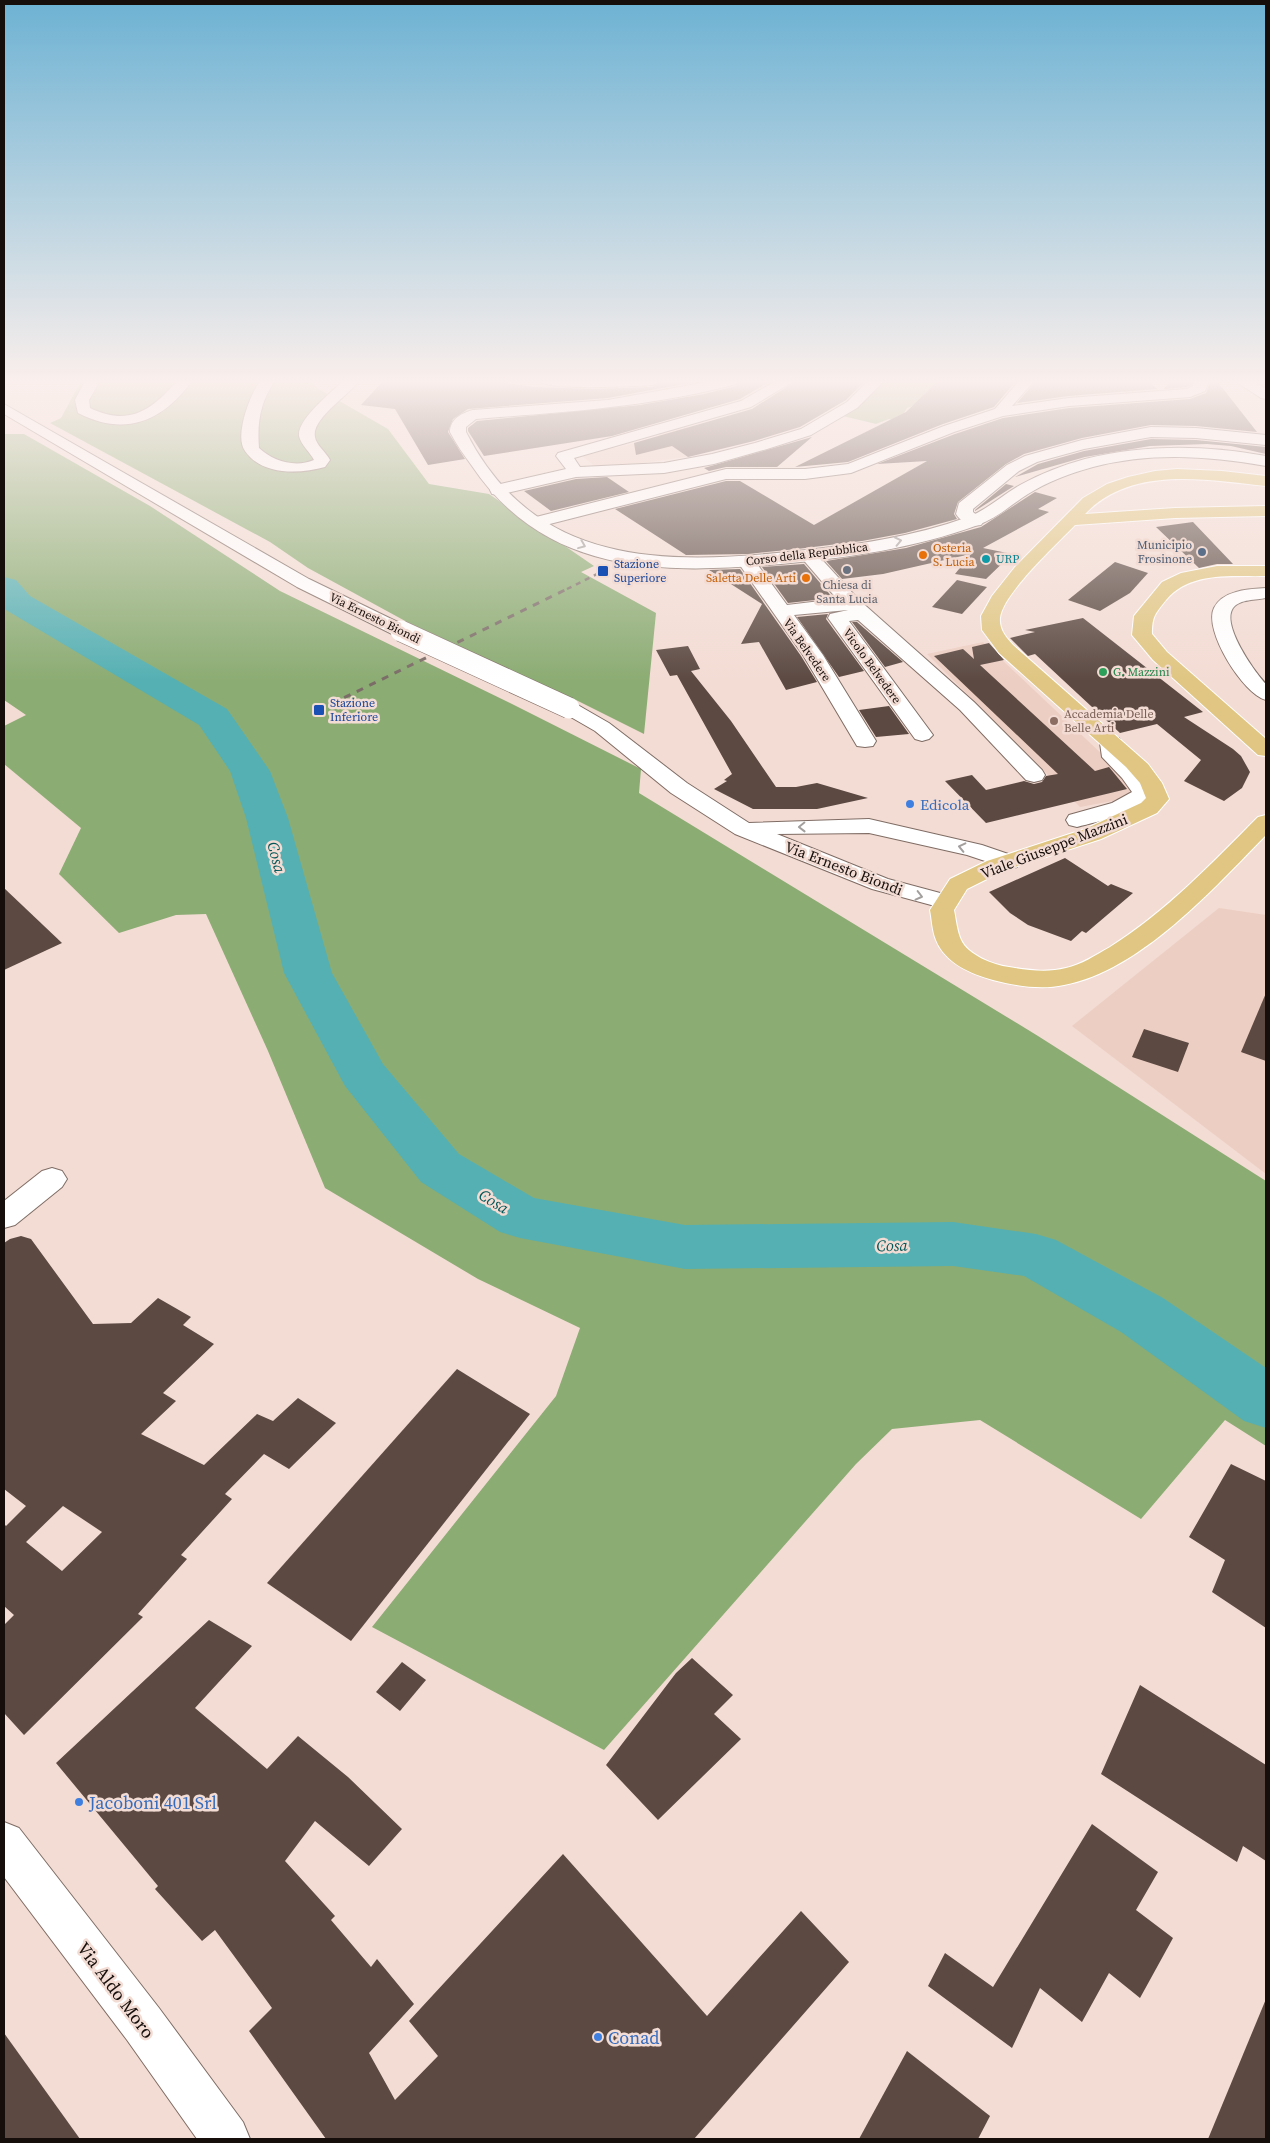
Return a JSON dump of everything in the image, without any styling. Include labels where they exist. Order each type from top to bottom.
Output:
[{"type":"main road","name":"Viale Giuseppe Mazzini","points":[[946,902],[958,884],[995,866],[1093,834],[1149,808],[1158,799],[1155,787],[1142,771],[1026,667],[992,630],[991,615],[997,601],[1034,557],[1090,500],[1108,489],[1131,481]]},
{"type":"main road","points":[[1127,482],[1191,490]]},
{"type":"main road","points":[[1234,496],[1266,500]]},
{"type":"main road","points":[[1071,520],[1156,514],[1266,512]]},
{"type":"main road","points":[[1266,571],[1216,571],[1187,577],[1168,586],[1143,616],[1142,635],[1160,656],[1266,750]]},
{"type":"main road","points":[[946,902],[942,910],[949,942],[964,957],[988,971],[1014,977],[1040,980],[1064,977],[1085,971],[1135,942],[1188,900],[1266,822]]},
{"type":"street","name":"Via Ernesto Biondi","points":[[129,481],[303,583],[569,708],[602,727],[678,788],[743,829],[880,884],[946,902]]},
{"type":"street","name":"Corso della Repubblica","points":[[491,481],[503,498],[521,512],[564,538],[622,558],[646,562],[690,563],[746,561],[849,552],[932,534],[975,520],[1040,481]]},
{"type":"street","points":[[498,490],[537,481]]},
{"type":"street","points":[[538,522],[699,481]]},
{"type":"street","points":[[975,520],[964,514],[965,506],[995,481]]},
{"type":"street","points":[[809,556],[857,608],[966,706],[1034,775]]},
{"type":"street","name":"Via Belvedere","points":[[746,561],[832,685],[865,741]]},
{"type":"street","points":[[1266,593],[1248,594],[1228,602],[1221,612],[1220,623],[1246,674],[1266,694]]},
{"type":"street","points":[[780,610],[857,608]]},
{"type":"street","name":"Vicolo Belvedere","points":[[857,608],[837,618],[922,735]]},
{"type":"street","name":"Viale Giuseppe Mazzini","points":[[1077,820],[1120,808],[1145,794],[1130,773],[1113,757],[1111,743]]},
{"type":"street","name":"Via Ernesto Biondi","points":[[743,829],[869,826],[974,850],[1009,862]]},
{"type":"street","points":[[4,1217],[52,1178]]},
{"type":"street","name":"Via Aldo Moro","points":[[4,1843],[143,2024],[226,2139]]},
{"type":"shaded area","points":[[983,642],[1139,789],[1118,800],[1080,807],[927,654]]},
{"type":"shaded area","points":[[1219,908],[1266,915],[1266,1174],[1072,1026]]},
{"type":"green space","points":[[4,481],[106,481],[150,506],[280,591],[641,769],[639,793],[1038,1036],[1266,1181],[1266,1446],[1225,1420],[1141,1519],[980,1420],[892,1429],[856,1464],[604,1750],[372,1627],[556,1396],[580,1328],[478,1279],[325,1188],[268,1051],[206,914],[176,915],[119,933],[59,874],[81,828],[4,764],[4,726],[26,715],[4,700]]},
{"type":"green space","points":[[157,481],[427,481],[429,484],[489,494],[594,566],[581,572],[656,613],[644,734],[570,697],[407,622],[308,568],[270,542]]},
{"type":"building","points":[[567,481],[613,481],[629,492],[551,511],[524,491]]},
{"type":"building","points":[[726,481],[740,481],[814,525],[892,481],[985,481],[958,502],[954,514],[957,519],[905,533],[862,541],[748,554],[686,555],[615,509]]},
{"type":"building","points":[[1006,484],[1014,486],[975,511],[975,510]]},
{"type":"building","points":[[1035,492],[1057,498],[1038,509],[1049,512],[983,548],[1012,554],[986,579],[955,574],[971,554],[883,574],[842,579],[826,561],[906,548],[981,527]]},
{"type":"building","points":[[1193,522],[1233,564],[1217,564],[1199,568],[1156,527]]},
{"type":"building","points":[[1115,562],[1148,573],[1130,593],[1100,611],[1068,600]]},
{"type":"building","points":[[804,564],[833,598],[788,603],[762,567]]},
{"type":"building","points":[[740,569],[817,682],[786,690],[759,642],[741,644],[762,604],[709,570]]},
{"type":"building","points":[[957,580],[987,587],[962,614],[932,607]]},
{"type":"building","points":[[828,614],[826,619],[864,671],[839,677],[797,617]]},
{"type":"building","name":"G. Mazzini","points":[[1083,618],[1203,712],[1184,717],[1241,756],[1250,772],[1242,788],[1224,801],[1184,781],[1201,760],[1157,724],[1120,733],[1035,654],[1028,656],[1010,638],[1035,632],[1025,630]]},
{"type":"building","points":[[852,622],[857,622],[903,662],[885,667]]},
{"type":"building","points":[[989,643],[1004,660],[980,665],[1095,771],[1109,767],[1127,789],[986,823],[945,781],[972,775],[986,790],[1024,781],[1034,784],[1042,782],[1046,776],[1058,774],[934,656],[963,649],[974,659],[972,647]]},
{"type":"building","points":[[688,646],[700,669],[691,671],[731,721],[776,787],[796,787],[817,783],[868,798],[817,809],[753,809],[714,789],[727,781],[724,780],[732,774],[677,675],[670,676],[656,650]]},
{"type":"building","points":[[889,706],[909,734],[876,737],[859,710]]},
{"type":"building","points":[[1065,858],[1108,886],[1111,884],[1133,893],[1086,933],[1082,931],[1071,941],[1028,925],[1010,913],[989,892]]},
{"type":"building","points":[[4,888],[62,943],[4,970]]},
{"type":"building","points":[[1266,993],[1266,1061],[1241,1052]]},
{"type":"building","points":[[1144,1029],[1189,1043],[1178,1072],[1132,1057]]},
{"type":"building","points":[[21,1236],[31,1239],[93,1324],[131,1323],[158,1298],[191,1317],[183,1325],[214,1344],[163,1393],[176,1401],[141,1434],[204,1465],[257,1414],[273,1421],[298,1398],[336,1423],[289,1469],[264,1454],[225,1494],[232,1499],[181,1555],[187,1559],[138,1614],[143,1617],[24,1735],[4,1713],[4,1625],[14,1615],[4,1606],[4,1524],[6,1526],[26,1506],[4,1489],[4,1243]],"holes":[[[63,1506],[102,1532],[62,1571],[26,1542]]]},
{"type":"building","points":[[457,1369],[530,1414],[351,1641],[267,1583]]},
{"type":"building","points":[[1231,1464],[1266,1481],[1266,1628],[1212,1592],[1225,1560],[1189,1537]]},
{"type":"building","points":[[209,1620],[252,1646],[195,1708],[267,1769],[298,1736],[348,1777],[402,1829],[369,1866],[315,1821],[285,1861],[335,1916],[331,1920],[371,1967],[377,1959],[414,2004],[369,2053],[395,2100],[438,2056],[409,2021],[563,1854],[707,2016],[801,1911],[849,1962],[694,2139],[326,2139],[249,2031],[272,2008],[215,1930],[202,1941],[155,1889],[158,1886],[56,1763]]},
{"type":"building","points":[[692,1658],[733,1695],[714,1714],[741,1739],[658,1820],[606,1765],[676,1673]]},
{"type":"building","points":[[402,1662],[426,1680],[400,1711],[376,1692]]},
{"type":"building","points":[[1140,1685],[1266,1765],[1266,1861],[1243,1846],[1237,1862],[1101,1774]]},
{"type":"building","points":[[1092,1824],[1158,1872],[1136,1910],[1173,1938],[1140,1998],[1109,1973],[1082,2022],[1040,1988],[1012,2048],[928,1986],[945,1953],[993,1987]]},
{"type":"building","points":[[1266,1999],[1266,2139],[1208,2139]]},
{"type":"building","points":[[4,2033],[80,2139],[4,2139]]},
{"type":"building","points":[[907,2051],[990,2116],[978,2139],[859,2139]]},
{"type":"waterway","name":"Cosa","points":[[4,587],[18,603],[213,717],[250,771],[267,818],[308,973],[363,1074],[440,1168],[520,1217],[685,1247],[953,1244],[1036,1256],[1142,1315],[1266,1402]]},
{"type":"railway","points":[[569,588],[603,571]]},
{"type":"railway","points":[[319,710],[569,588]]},
{"type":"place","name":"Municipio Frosinone","points":[[1202,552]]},
{"type":"place","name":"Osteria S. Lucia","points":[[923,555]]},
{"type":"place","name":"URP","points":[[986,559]]},
{"type":"place","name":"Chiesa di Santa Lucia","points":[[847,570]]},
{"type":"place","name":"Stazione Superiore","points":[[603,571]]},
{"type":"place","name":"Saletta Delle Arti","points":[[806,578]]},
{"type":"place","name":"G. Mazzini","points":[[1103,672]]},
{"type":"place","name":"Stazione Inferiore","points":[[319,710]]},
{"type":"place","name":"Accademia Delle Belle Arti","points":[[1054,721]]},
{"type":"place","name":"Edicola","points":[[910,804]]},
{"type":"place","name":"Jacoboni 401 Srl","points":[[79,1802]]},
{"type":"place","name":"Conad","points":[[598,2037]]}]
